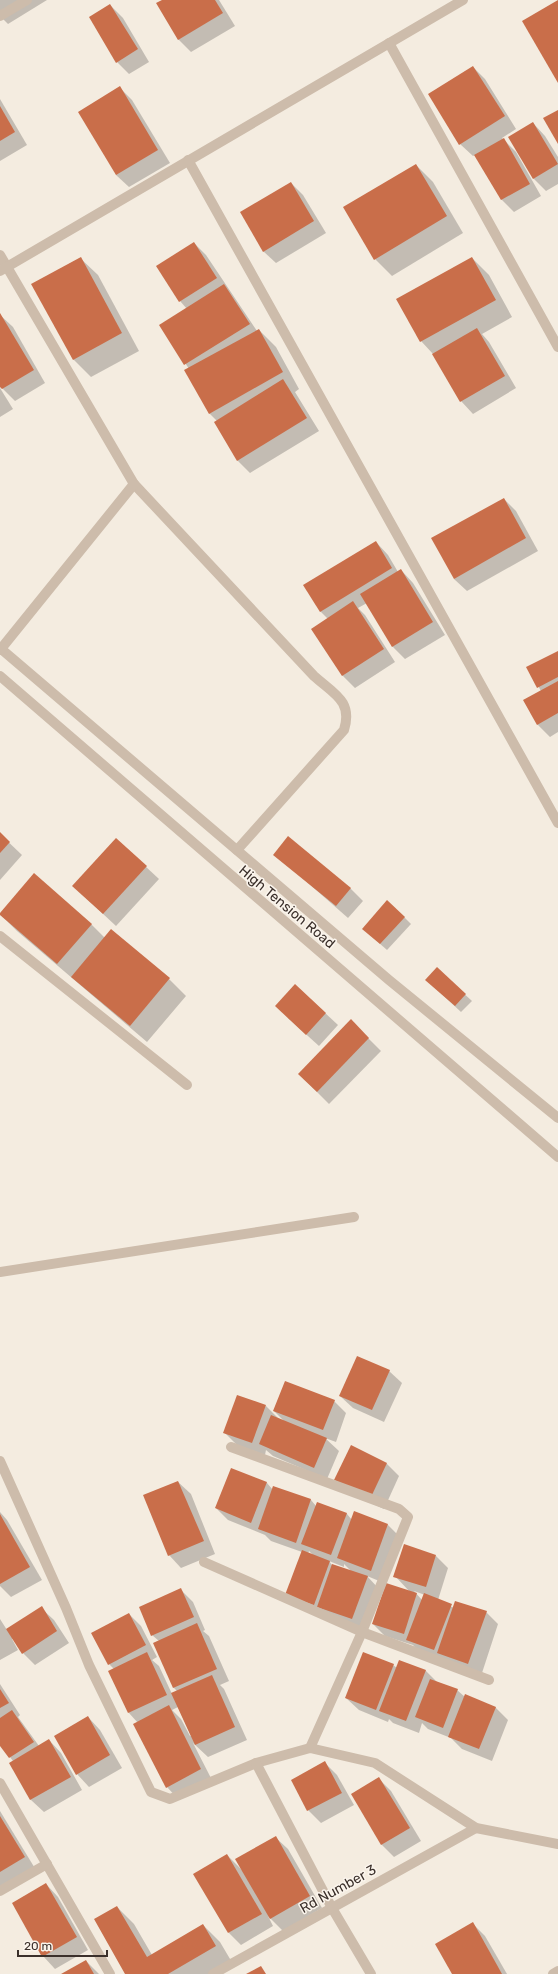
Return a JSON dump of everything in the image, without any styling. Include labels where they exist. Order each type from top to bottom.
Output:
[{"type":"street","points":[[0,16],[27,0]]},
{"type":"street","points":[[3,269],[463,0]]},
{"type":"street","points":[[389,43],[558,347]]},
{"type":"street","points":[[188,160],[558,823]]},
{"type":"street","points":[[0,255],[3,269],[134,484],[314,676],[345,704],[348,719],[344,730],[237,850]]},
{"type":"street","points":[[0,649],[134,484]]},
{"type":"street","name":"High Tension Road","points":[[0,649],[389,980],[558,1118]]},
{"type":"street","name":"High Tension Road","points":[[0,676],[558,1157]]},
{"type":"street","points":[[0,936],[187,1085]]},
{"type":"street","points":[[0,1272],[354,1217]]},
{"type":"street","points":[[231,1447],[399,1509],[408,1517],[362,1632],[310,1748]]},
{"type":"street","points":[[0,1461],[66,1608],[89,1665],[151,1792],[170,1799],[256,1763],[310,1748],[375,1763],[476,1828],[558,1844]]},
{"type":"street","points":[[204,1562],[362,1632],[489,1680]]},
{"type":"street","points":[[256,1763],[332,1908],[371,1974]]},
{"type":"street","points":[[0,1783],[110,1974]]},
{"type":"street","name":"Rd Number 3","points":[[213,1974],[476,1828]]},
{"type":"street","points":[[0,1891],[47,1864]]},
{"type":"street","points":[[553,1974],[558,1971]]},
{"type":"building","points":[[162,0],[215,0],[223,13],[178,40],[156,3]]},
{"type":"building","points":[[558,0],[558,83],[522,21]]},
{"type":"building","points":[[110,4],[138,49],[116,63],[89,17]]},
{"type":"building","points":[[473,66],[505,116],[459,145],[428,94]]},
{"type":"building","points":[[120,86],[158,150],[116,175],[78,112]]},
{"type":"building","points":[[0,106],[15,132],[0,141]]},
{"type":"building","points":[[558,110],[558,144],[543,118]]},
{"type":"building","points":[[533,122],[558,164],[533,179],[508,137]]},
{"type":"building","points":[[504,138],[530,184],[501,200],[474,155]]},
{"type":"building","points":[[416,164],[447,216],[374,260],[343,207]]},
{"type":"building","points":[[291,182],[314,221],[263,252],[240,212]]},
{"type":"building","points":[[194,242],[217,278],[179,302],[156,266]]},
{"type":"building","points":[[81,257],[122,333],[73,360],[31,284]]},
{"type":"building","points":[[472,257],[496,300],[420,342],[396,299]]},
{"type":"building","points":[[224,284],[250,324],[184,365],[159,325]]},
{"type":"building","points":[[0,313],[34,370],[2,389],[0,387]]},
{"type":"building","points":[[477,328],[505,376],[460,402],[432,354]]},
{"type":"building","points":[[259,329],[283,372],[209,414],[184,370]]},
{"type":"building","points":[[283,379],[307,418],[237,461],[214,422]]},
{"type":"building","points":[[504,498],[526,538],[454,579],[431,538]]},
{"type":"building","points":[[376,541],[392,568],[320,612],[303,585]]},
{"type":"building","points":[[401,569],[433,622],[392,647],[360,594]]},
{"type":"building","points":[[353,601],[384,649],[342,676],[311,629]]},
{"type":"building","points":[[558,651],[558,677],[537,688],[526,667]]},
{"type":"building","points":[[558,681],[558,713],[537,725],[523,700]]},
{"type":"building","points":[[0,832],[10,842],[0,853]]},
{"type":"building","points":[[288,836],[351,888],[336,906],[273,855]]},
{"type":"building","points":[[116,838],[147,866],[103,914],[72,886]]},
{"type":"building","points":[[34,873],[92,924],[57,964],[0,915],[0,913]]},
{"type":"building","points":[[387,900],[405,917],[380,944],[362,929]]},
{"type":"building","points":[[111,929],[170,978],[130,1026],[71,977]]},
{"type":"building","points":[[437,967],[466,994],[455,1006],[425,980]]},
{"type":"building","points":[[295,984],[326,1013],[306,1035],[275,1006]]},
{"type":"building","points":[[351,1019],[369,1038],[317,1092],[298,1074]]},
{"type":"building","points":[[357,1356],[390,1370],[372,1410],[339,1396]]},
{"type":"building","points":[[285,1381],[335,1400],[323,1430],[273,1411]]},
{"type":"building","points":[[237,1395],[266,1405],[252,1443],[223,1433]]},
{"type":"building","points":[[271,1415],[327,1438],[314,1468],[259,1444]]},
{"type":"building","points":[[351,1445],[387,1463],[371,1497],[334,1480]]},
{"type":"building","points":[[231,1468],[267,1482],[251,1523],[215,1508]]},
{"type":"building","points":[[178,1481],[204,1541],[168,1556],[143,1495]]},
{"type":"building","points":[[273,1486],[311,1499],[296,1543],[258,1529]]},
{"type":"building","points":[[317,1502],[347,1513],[331,1555],[301,1544]]},
{"type":"building","points":[[354,1511],[388,1524],[371,1571],[337,1558]]},
{"type":"building","points":[[0,1514],[30,1567],[0,1584]]},
{"type":"building","points":[[404,1544],[436,1555],[426,1587],[393,1577]]},
{"type":"building","points":[[302,1550],[330,1561],[314,1605],[285,1595]]},
{"type":"building","points":[[332,1564],[368,1576],[352,1619],[317,1607]]},
{"type":"building","points":[[386,1583],[417,1593],[404,1634],[372,1624]]},
{"type":"building","points":[[181,1588],[194,1617],[151,1636],[139,1607]]},
{"type":"building","points":[[424,1593],[452,1604],[434,1650],[406,1640]]},
{"type":"building","points":[[455,1601],[487,1611],[468,1664],[437,1653]]},
{"type":"building","points":[[42,1606],[57,1631],[22,1654],[6,1629]]},
{"type":"building","points":[[129,1613],[146,1645],[108,1665],[91,1633]]},
{"type":"building","points":[[197,1623],[217,1669],[173,1688],[153,1643]]},
{"type":"building","points":[[147,1652],[167,1695],[128,1713],[108,1671]]},
{"type":"building","points":[[363,1652],[394,1664],[376,1710],[345,1698]]},
{"type":"building","points":[[399,1660],[426,1670],[406,1721],[379,1711]]},
{"type":"building","points":[[212,1675],[235,1727],[195,1745],[171,1693]]},
{"type":"building","points":[[430,1679],[458,1689],[443,1728],[415,1717]]},
{"type":"building","points":[[0,1689],[9,1703],[0,1708]]},
{"type":"building","points":[[465,1694],[496,1707],[479,1749],[448,1737]]},
{"type":"building","points":[[169,1705],[201,1769],[166,1788],[133,1724]]},
{"type":"building","points":[[12,1710],[34,1742],[9,1758],[0,1746],[0,1718]]},
{"type":"building","points":[[88,1716],[110,1755],[76,1775],[54,1736]]},
{"type":"building","points":[[49,1739],[71,1777],[30,1800],[9,1763]]},
{"type":"building","points":[[325,1761],[342,1793],[307,1811],[291,1780]]},
{"type":"building","points":[[379,1777],[410,1828],[381,1845],[351,1794]]},
{"type":"building","points":[[0,1816],[25,1857],[0,1872]]},
{"type":"building","points":[[276,1836],[310,1896],[270,1919],[235,1859]]},
{"type":"building","points":[[227,1854],[262,1914],[228,1933],[193,1874]]},
{"type":"building","points":[[46,1883],[77,1937],[42,1957],[12,1903]]},
{"type":"building","points":[[117,1906],[147,1957],[203,1924],[216,1946],[168,1974],[125,1974],[94,1919]]},
{"type":"building","points":[[473,1922],[502,1974],[452,1974],[435,1944]]},
{"type":"building","points":[[86,1960],[94,1974],[61,1974]]},
{"type":"building","points":[[261,1966],[266,1974],[246,1974]]}]
